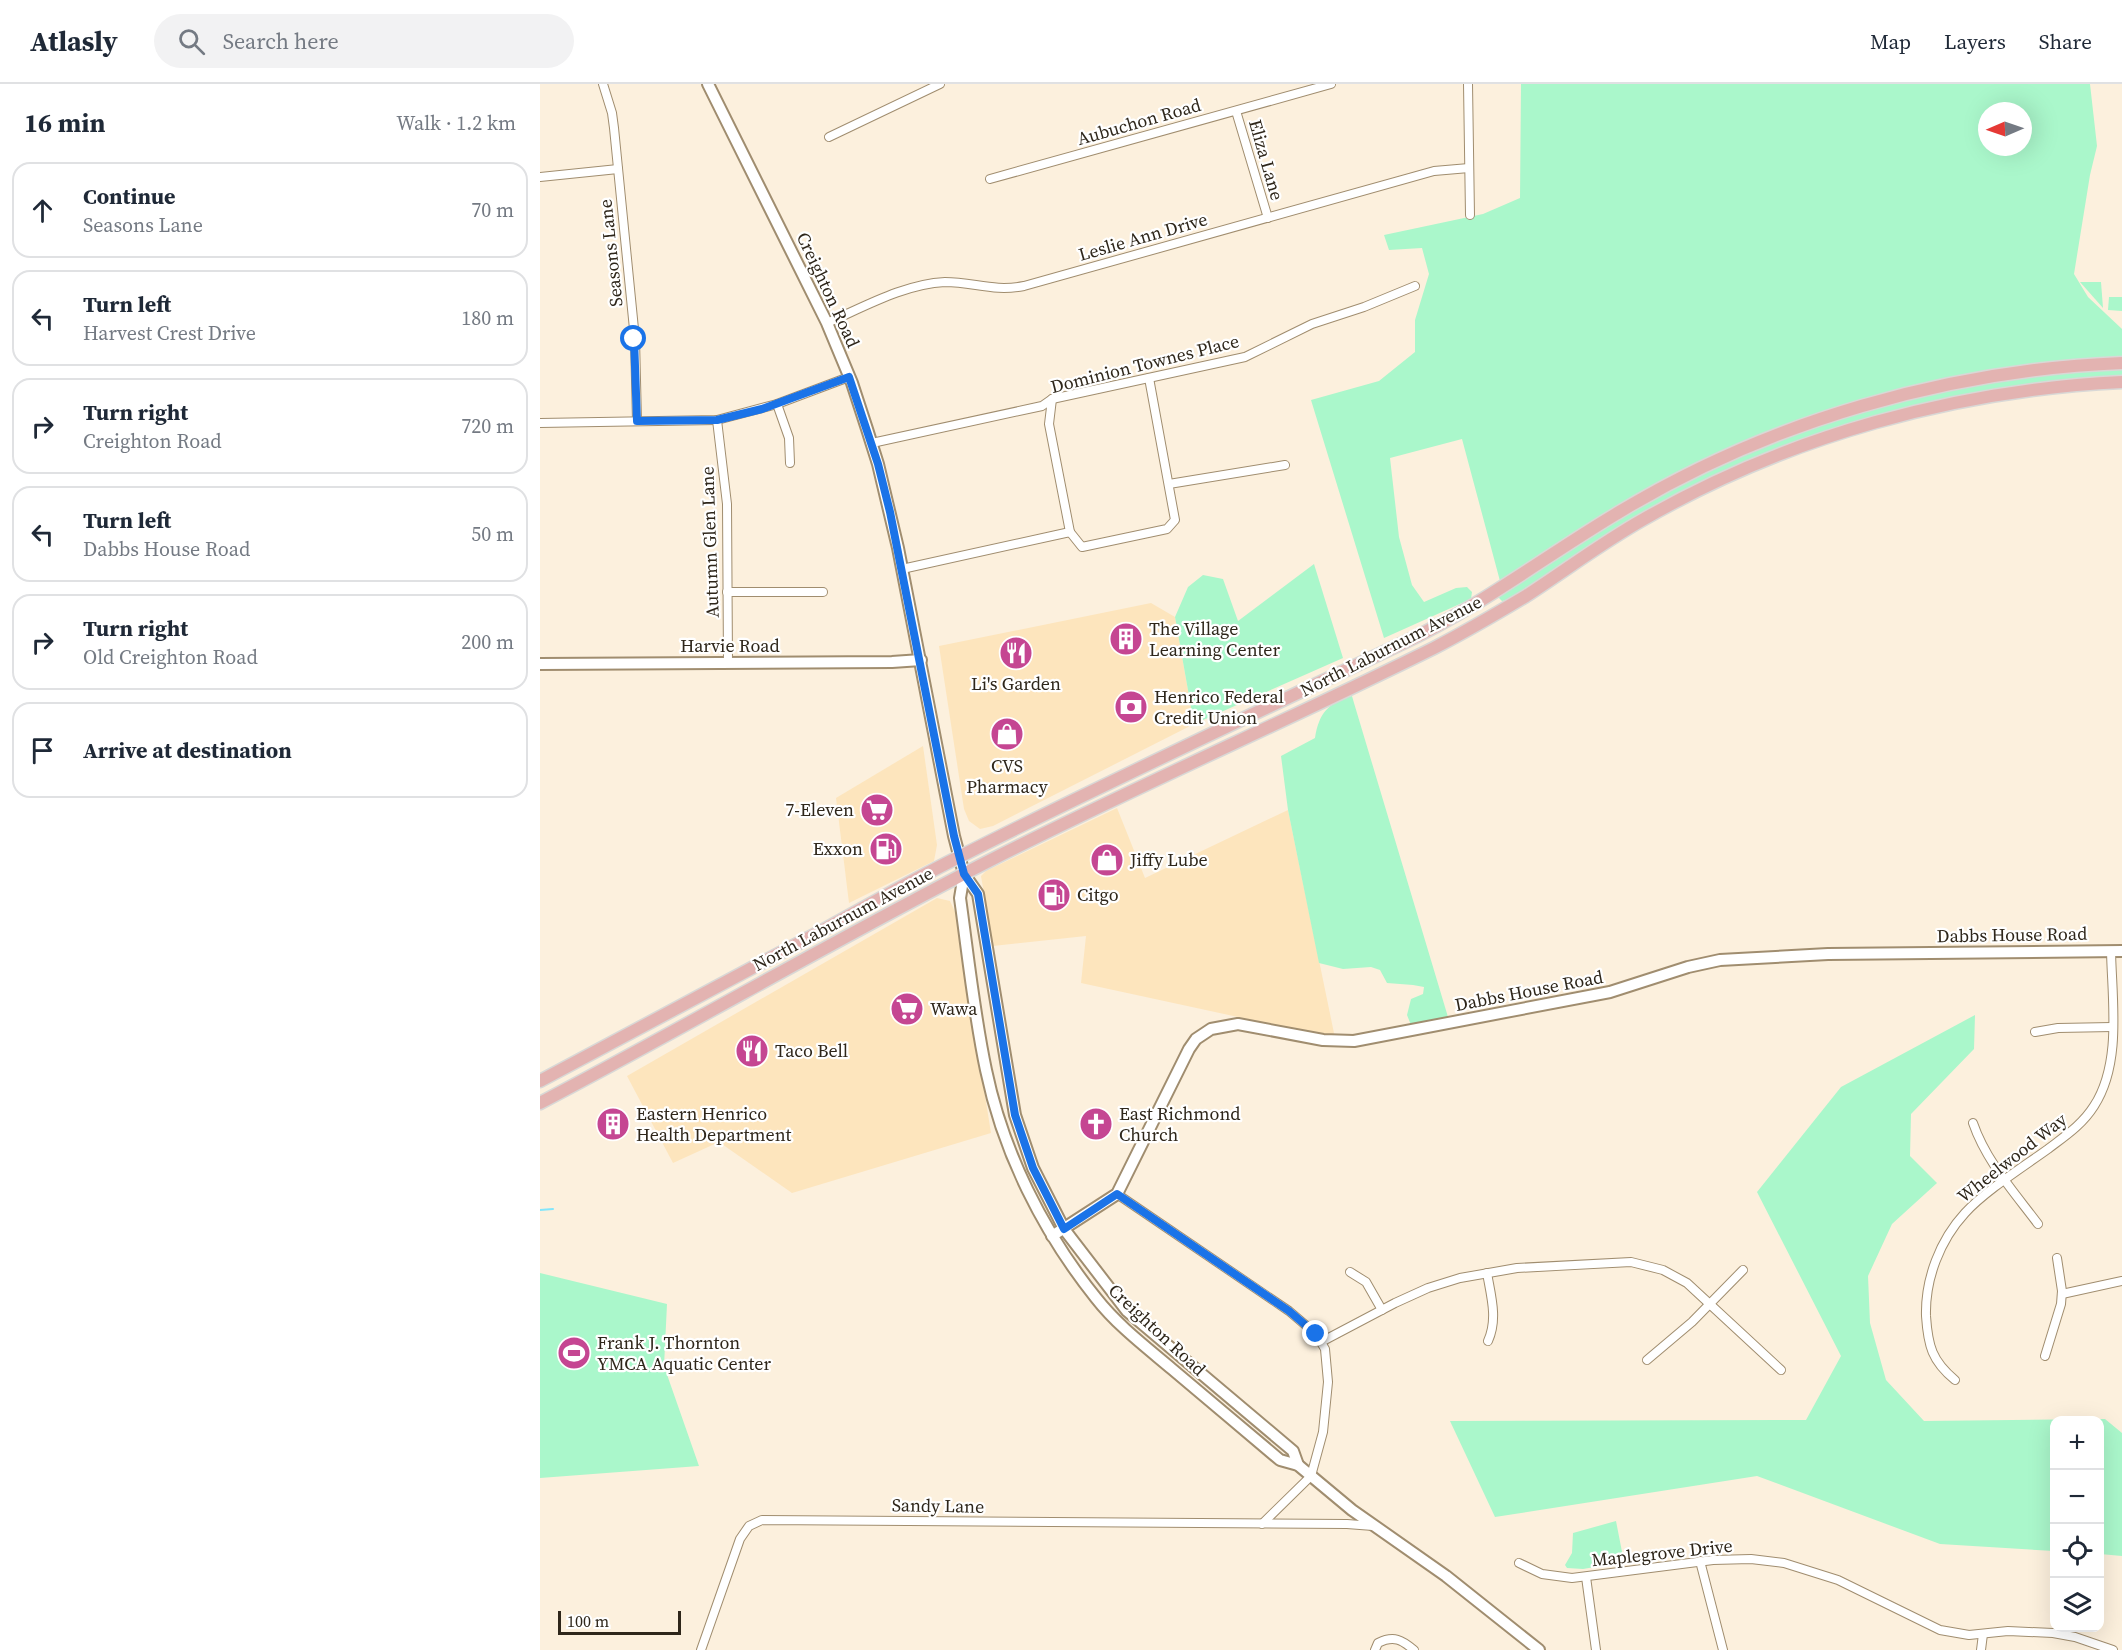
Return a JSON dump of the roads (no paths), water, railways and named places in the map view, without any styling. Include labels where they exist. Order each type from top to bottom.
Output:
[{"type":"main road","name":"Creighton Road","points":[[708,84],[827,323],[872,443],[890,512],[964,874],[960,898],[985,1068],[1008,1144],[1052,1236],[1096,1299],[1131,1334],[1280,1460],[1298,1465],[1352,1510],[1446,1576],[1539,1650]]},
{"type":"main road","name":"North Laburnum Avenue","points":[[540,1081],[960,856],[1096,788],[1406,642],[1502,587],[1623,510],[1680,479],[1749,447],[1823,418],[1932,388],[2012,373],[2122,363]]},
{"type":"main road","name":"North Laburnum Avenue","points":[[540,1103],[964,874],[1088,811],[1439,645],[1519,600],[1647,517],[1712,484],[1766,460],[1832,435],[1939,406],[2021,391],[2122,382]]},
{"type":"main road","name":"Harvie Road","points":[[540,664],[921,660]]},
{"type":"main road","name":"Creighton Road","points":[[964,874],[978,894],[1008,1077],[1019,1128],[1040,1184],[1064,1229],[1127,1311],[1293,1451],[1298,1465]]},
{"type":"main road","name":"Dabbs House Road","points":[[1117,1194],[1189,1049],[1196,1039],[1211,1029],[1238,1024],[1323,1040],[1354,1041],[1610,992],[1699,964],[1749,957],[1894,952],[2116,951]]},
{"type":"main road","points":[[1052,1236],[1117,1194]]},
{"type":"street","name":"Seasons Lane","points":[[603,84],[612,113],[618,168],[634,339],[637,421]]},
{"type":"street","points":[[829,137],[940,84]]},
{"type":"street","name":"Aubuchon Road","points":[[990,179],[1331,84]]},
{"type":"street","points":[[1468,84],[1470,215]]},
{"type":"street","name":"Eliza Lane","points":[[1236,111],[1268,218]]},
{"type":"street","points":[[540,177],[618,168]]},
{"type":"street","name":"Leslie Ann Drive","points":[[827,323],[907,289],[926,284],[955,282],[1000,289],[1024,286],[1434,171],[1469,168]]},
{"type":"street","name":"Dominion Townes Place","points":[[872,443],[1042,406],[1052,399],[1245,357],[1312,324],[1364,308],[1415,286]]},
{"type":"street","points":[[540,423],[717,420],[777,404],[849,377]]},
{"type":"street","points":[[1052,399],[1049,424],[1070,532],[1082,547],[1167,529],[1176,520],[1149,378]]},
{"type":"street","points":[[777,404],[789,438],[790,463]]},
{"type":"street","name":"Autumn Glen Lane","points":[[717,420],[727,504],[728,662]]},
{"type":"street","points":[[1169,484],[1285,465]]},
{"type":"street","points":[[902,569],[1070,532]]},
{"type":"street","points":[[727,592],[823,592]]},
{"type":"street","name":"Wheelwood Way","points":[[1955,1380],[1938,1364],[1931,1350],[1926,1310],[1929,1283],[1940,1251],[1952,1230],[1970,1208],[2070,1133],[2094,1107],[2111,1066],[2116,951]]},
{"type":"street","points":[[2034,1032],[2058,1028],[2112,1028]]},
{"type":"street","points":[[1973,1123],[1982,1145],[2005,1181],[2038,1224]]},
{"type":"street","points":[[1117,1194],[1289,1311],[1304,1322],[1321,1342],[1328,1366],[1328,1382],[1323,1432],[1311,1476],[1262,1524]]},
{"type":"street","points":[[2045,1356],[2061,1304],[2062,1294],[2057,1258]]},
{"type":"street","points":[[1321,1342],[1428,1288],[1460,1278],[1517,1268],[1606,1262],[1641,1263],[1680,1278],[1711,1303],[1781,1370]]},
{"type":"street","points":[[1647,1360],[1711,1303],[1743,1270]]},
{"type":"street","points":[[1350,1272],[1366,1282],[1382,1310]]},
{"type":"street","points":[[1487,1273],[1494,1315],[1494,1324],[1488,1341]]},
{"type":"street","points":[[2062,1294],[2122,1281]]},
{"type":"street","name":"Sandy Lane","points":[[701,1650],[740,1539],[749,1526],[762,1520],[1347,1524],[1378,1527]]},
{"type":"street","name":"Maplegrove Drive","points":[[1519,1563],[1551,1576],[1572,1578],[1700,1561],[1751,1559],[1790,1564],[1838,1580],[1947,1632],[1969,1635],[2008,1631],[2053,1633],[2075,1637],[2113,1650]]},
{"type":"street","points":[[1700,1561],[1724,1650]]},
{"type":"street","points":[[1586,1577],[1596,1650]]},
{"type":"street","points":[[1981,1650],[1983,1634]]},
{"type":"street","points":[[1375,1650],[1378,1643],[1394,1638],[1403,1641],[1414,1650]]},
{"type":"waterway","points":[[540,1210],[553,1209]]},
{"type":"place","name":"The Village Learning Center","points":[[1126,639]]},
{"type":"place","name":"Li's Garden","points":[[1016,653]]},
{"type":"place","name":"Henrico Federal Credit Union","points":[[1131,707]]},
{"type":"place","name":"CVS Pharmacy","points":[[1007,734]]},
{"type":"place","name":"7-Eleven","points":[[877,810]]},
{"type":"place","name":"Exxon","points":[[886,849]]},
{"type":"place","name":"Jiffy Lube","points":[[1107,860]]},
{"type":"place","name":"Citgo","points":[[1054,895]]},
{"type":"place","name":"Wawa","points":[[907,1009]]},
{"type":"place","name":"Taco Bell","points":[[752,1051]]},
{"type":"place","name":"Eastern Henrico Health Department","points":[[613,1124]]},
{"type":"place","name":"East Richmond Church","points":[[1096,1124]]},
{"type":"place","name":"Frank J. Thornton YMCA Aquatic Center","points":[[574,1353]]}]
